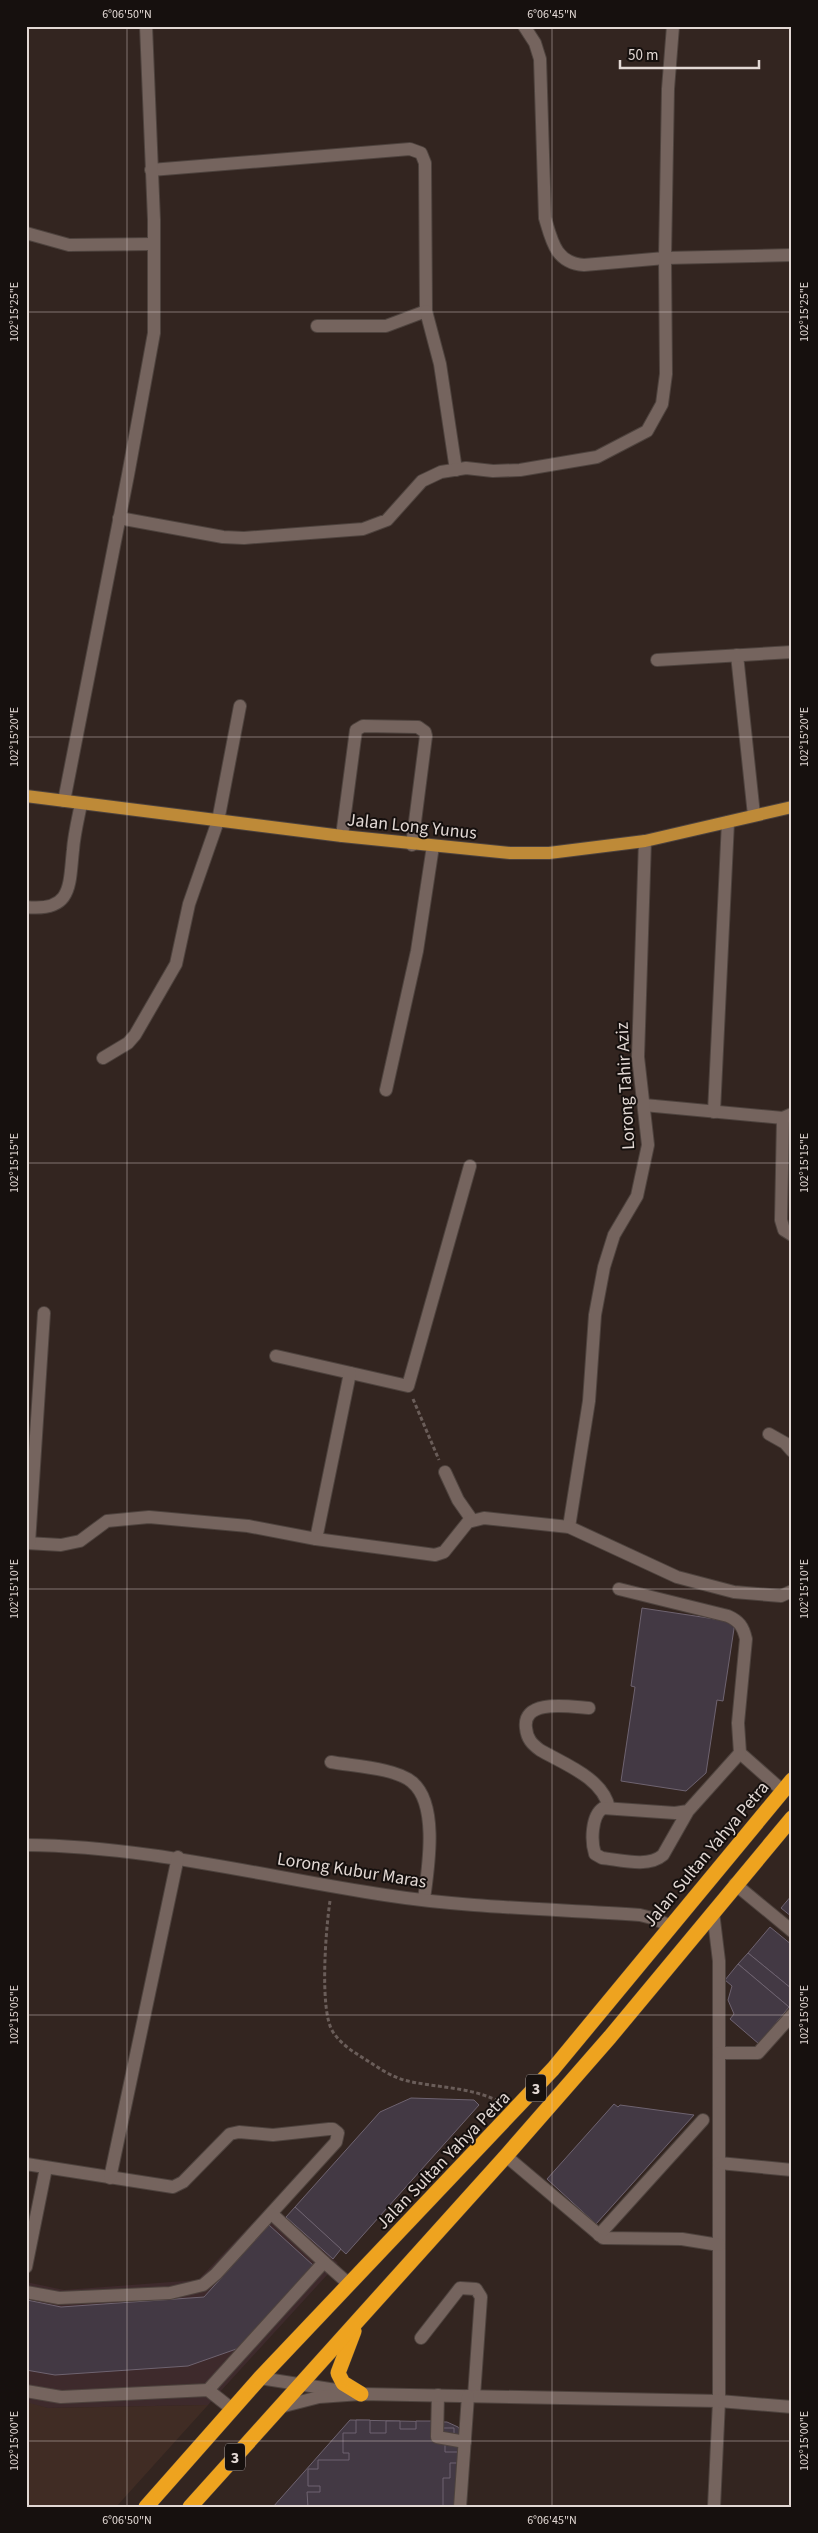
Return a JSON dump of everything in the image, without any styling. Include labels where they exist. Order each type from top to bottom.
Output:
[{"type":"highway","name":"Jalan Sultan Yahya Petra","points":[[146,2507],[260,2378],[553,2069],[787,1785]]},
{"type":"highway","name":"3","points":[[190,2507],[506,2156],[610,2037],[735,1884],[792,1818]]},
{"type":"highway","points":[[360,2318],[338,2367],[338,2373],[343,2383],[361,2394]]},
{"type":"main road","name":"Jalan Long Yunus","points":[[26,796],[412,845],[510,853],[548,853],[645,841],[792,807]]},
{"type":"street","points":[[64,801],[154,333],[154,244],[146,26]]},
{"type":"street","points":[[524,26],[535,43],[540,59],[546,218],[550,238],[558,253],[572,264],[584,265],[665,258],[792,255]]},
{"type":"street","points":[[119,518],[224,537],[363,529],[387,520],[422,481],[441,472],[456,470],[493,472],[520,470],[597,457],[646,431],[662,404],[666,374],[665,258],[668,89],[672,26]]},
{"type":"street","points":[[152,170],[416,150],[421,153],[425,163],[426,311],[440,364],[456,470]]},
{"type":"street","points":[[26,233],[69,245],[154,244]]},
{"type":"street","points":[[317,326],[386,326],[426,311]]},
{"type":"street","points":[[657,660],[792,652]]},
{"type":"street","points":[[737,655],[754,816]]},
{"type":"street","points":[[103,1058],[128,1043],[135,1035],[176,964],[189,904],[218,821],[240,706]]},
{"type":"street","points":[[342,836],[356,730],[363,726],[418,727],[425,732],[426,736],[412,845]]},
{"type":"street","points":[[26,907],[37,908],[53,905],[65,898],[71,883],[73,850],[81,804]]},
{"type":"street","points":[[714,1112],[728,822]]},
{"type":"street","name":"Lorong Tahir Aziz","points":[[569,1527],[589,1402],[595,1315],[604,1266],[614,1235],[637,1196],[648,1150],[638,1056],[645,841]]},
{"type":"street","points":[[386,1090],[417,951],[433,846]]},
{"type":"street","points":[[644,1105],[714,1112],[787,1116],[781,1220],[784,1230],[792,1235]]},
{"type":"street","points":[[276,1356],[408,1386],[470,1166]]},
{"type":"street","points":[[44,1313],[28,1543],[61,1545],[80,1541],[107,1521],[149,1517],[248,1526],[316,1540],[436,1555],[444,1552],[464,1525],[472,1520],[484,1518],[569,1527],[677,1577],[734,1592],[781,1596],[792,1591]]},
{"type":"street","points":[[316,1540],[350,1373]]},
{"type":"street","points":[[769,1434],[785,1443],[792,1451]]},
{"type":"street","points":[[445,1472],[458,1500],[472,1520]]},
{"type":"street","points":[[619,1590],[728,1616],[738,1621],[744,1628],[746,1639],[738,1723],[740,1754],[688,1810],[663,1855],[649,1862],[602,1858],[595,1854],[593,1848],[595,1817],[603,1808],[675,1813],[688,1810]]},
{"type":"street","points":[[589,1708],[540,1706],[530,1712],[525,1722],[526,1734],[531,1743],[540,1750],[599,1787],[607,1797],[609,1808]]},
{"type":"street","points":[[740,1754],[787,1785]]},
{"type":"street","points":[[331,1762],[396,1774],[412,1781],[421,1792],[429,1828],[430,1850],[424,1900]]},
{"type":"street","name":"Lorong Kubur Maras","points":[[26,1844],[73,1845],[178,1858],[332,1886],[424,1900],[640,1915],[671,1926]]},
{"type":"street","points":[[110,2178],[178,1858]]},
{"type":"street","points":[[735,1884],[792,1931]]},
{"type":"street","points":[[713,1912],[720,1961],[720,2401],[714,2507]]},
{"type":"street","points":[[720,2053],[758,2053],[792,2015]]},
{"type":"street","points":[[599,2235],[703,2120]]},
{"type":"street","points":[[26,2164],[162,2187],[178,2185],[230,2134],[239,2132],[273,2135],[328,2128],[333,2128],[338,2133],[336,2142],[272,2214],[216,2274],[203,2285],[170,2294],[59,2298],[26,2292]]},
{"type":"street","points":[[506,2156],[599,2235],[610,2240],[682,2239],[720,2245]]},
{"type":"street","points":[[720,2163],[792,2170]]},
{"type":"street","points":[[26,2267],[46,2168]]},
{"type":"street","points":[[272,2214],[349,2284]]},
{"type":"street","points":[[208,2390],[324,2262]]},
{"type":"street","points":[[421,2338],[460,2288],[476,2290],[480,2297],[460,2507]]},
{"type":"street","points":[[260,2378],[361,2394]]},
{"type":"street","points":[[26,2391],[61,2396],[208,2390],[232,2409]]},
{"type":"street","points":[[280,2407],[319,2396],[361,2394],[720,2401],[792,2407]]},
{"type":"street","points":[[438,2395],[437,2437],[465,2442]]},
{"type":"path","points":[[408,1386],[445,1472]]},
{"type":"path","points":[[332,1886],[326,1928],[326,2011],[332,2031],[345,2046],[391,2076],[406,2081],[483,2095],[515,2111]]},
{"type":"shaded area","points":[[271,2204],[338,2263],[208,2405],[48,2408],[26,2403],[26,2282],[64,2290],[198,2280]]},
{"type":"shaded area","points":[[26,2402],[48,2408],[208,2405],[116,2507],[26,2507]]},
{"type":"building","points":[[642,1608],[735,1622],[723,1701],[717,1700],[706,1773],[686,1791],[621,1781],[635,1687],[631,1686]]},
{"type":"building","points":[[792,1895],[792,1917],[781,1908]]},
{"type":"building","points":[[770,1927],[792,1945],[792,1989],[748,1953]]},
{"type":"building","points":[[748,1953],[792,1989],[792,2004],[789,2007],[738,1964]]},
{"type":"building","points":[[738,1964],[789,2007],[759,2044],[730,2019],[734,2014],[728,2000],[732,1986],[725,1980]]},
{"type":"building","points":[[411,2098],[474,2100],[479,2105],[346,2254],[295,2207],[380,2112]]},
{"type":"building","points":[[614,2104],[618,2107],[620,2105],[694,2115],[596,2224],[547,2179]]},
{"type":"building","points":[[295,2207],[341,2249],[333,2259],[286,2217]]},
{"type":"building","points":[[269,2225],[314,2266],[242,2347],[188,2366],[55,2375],[26,2370],[27,2300],[61,2307],[204,2297]]},
{"type":"building","points":[[350,2420],[447,2422],[458,2427],[461,2431],[456,2507],[273,2507]]},
{"type":"building","points":[[356,2420],[370,2420],[370,2433],[386,2433],[386,2421],[400,2421],[400,2429],[416,2429],[416,2421],[432,2421],[432,2428],[454,2428],[454,2445],[445,2445],[445,2452],[458,2452],[458,2463],[450,2463],[450,2478],[443,2478],[443,2507],[308,2507],[307,2492],[320,2492],[320,2486],[308,2486],[308,2469],[318,2469],[318,2460],[349,2460],[349,2453],[343,2453],[343,2433],[356,2433]]}]
